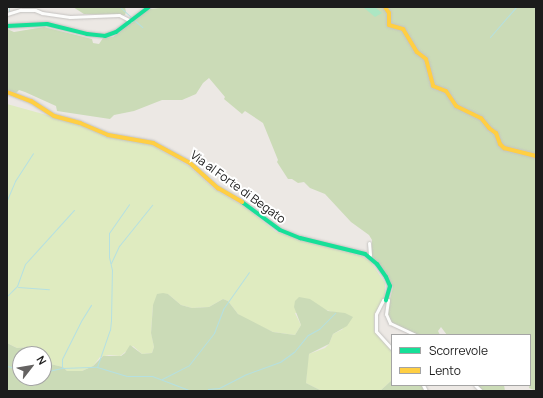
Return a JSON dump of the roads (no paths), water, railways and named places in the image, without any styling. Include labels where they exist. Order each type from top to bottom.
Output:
[{"type":"street","points":[[7,26],[47,24],[87,34],[105,36],[116,32],[149,7]]},
{"type":"street","points":[[385,7],[389,13],[389,24],[403,29],[417,52],[426,59],[432,86],[446,91],[456,106],[481,118],[489,128],[496,133],[500,144],[504,148],[536,156]]},
{"type":"street","points":[[7,14],[24,9],[70,17],[116,15],[130,21]]},
{"type":"street","name":"Via al Forte di Begato","points":[[7,92],[32,101],[54,116],[80,123],[108,135],[153,143],[190,163],[218,188],[243,203],[280,230],[300,238],[370,256],[386,277],[390,286],[386,300]]},
{"type":"street","points":[[369,243],[370,256]]},
{"type":"street","points":[[391,348],[378,334],[376,326],[379,305],[383,300],[386,300],[389,303],[386,314],[390,323],[414,334]]},
{"type":"waterway","points":[[9,7],[9,12]]},
{"type":"waterway","points":[[120,7],[131,17]]},
{"type":"waterway","points":[[490,37],[516,7]]},
{"type":"waterway","points":[[134,20],[142,27]]},
{"type":"waterway","points":[[7,200],[15,181],[33,153]]},
{"type":"waterway","points":[[97,367],[110,330],[111,320],[112,270],[109,257],[109,233],[129,204]]},
{"type":"waterway","points":[[111,263],[119,246],[152,205]]},
{"type":"waterway","points":[[7,296],[17,286],[25,264],[74,210]]},
{"type":"waterway","points":[[162,379],[189,365],[214,333],[223,309],[249,272]]},
{"type":"waterway","points":[[18,287],[49,289]]},
{"type":"waterway","points":[[62,368],[62,359],[81,321],[91,305]]},
{"type":"waterway","points":[[208,389],[219,388],[244,375],[280,362],[294,352],[308,335],[319,329],[335,313]]},
{"type":"waterway","points":[[7,366],[12,367]]},
{"type":"waterway","points":[[52,370],[62,368],[97,367],[127,376],[152,376],[189,390]]}]
